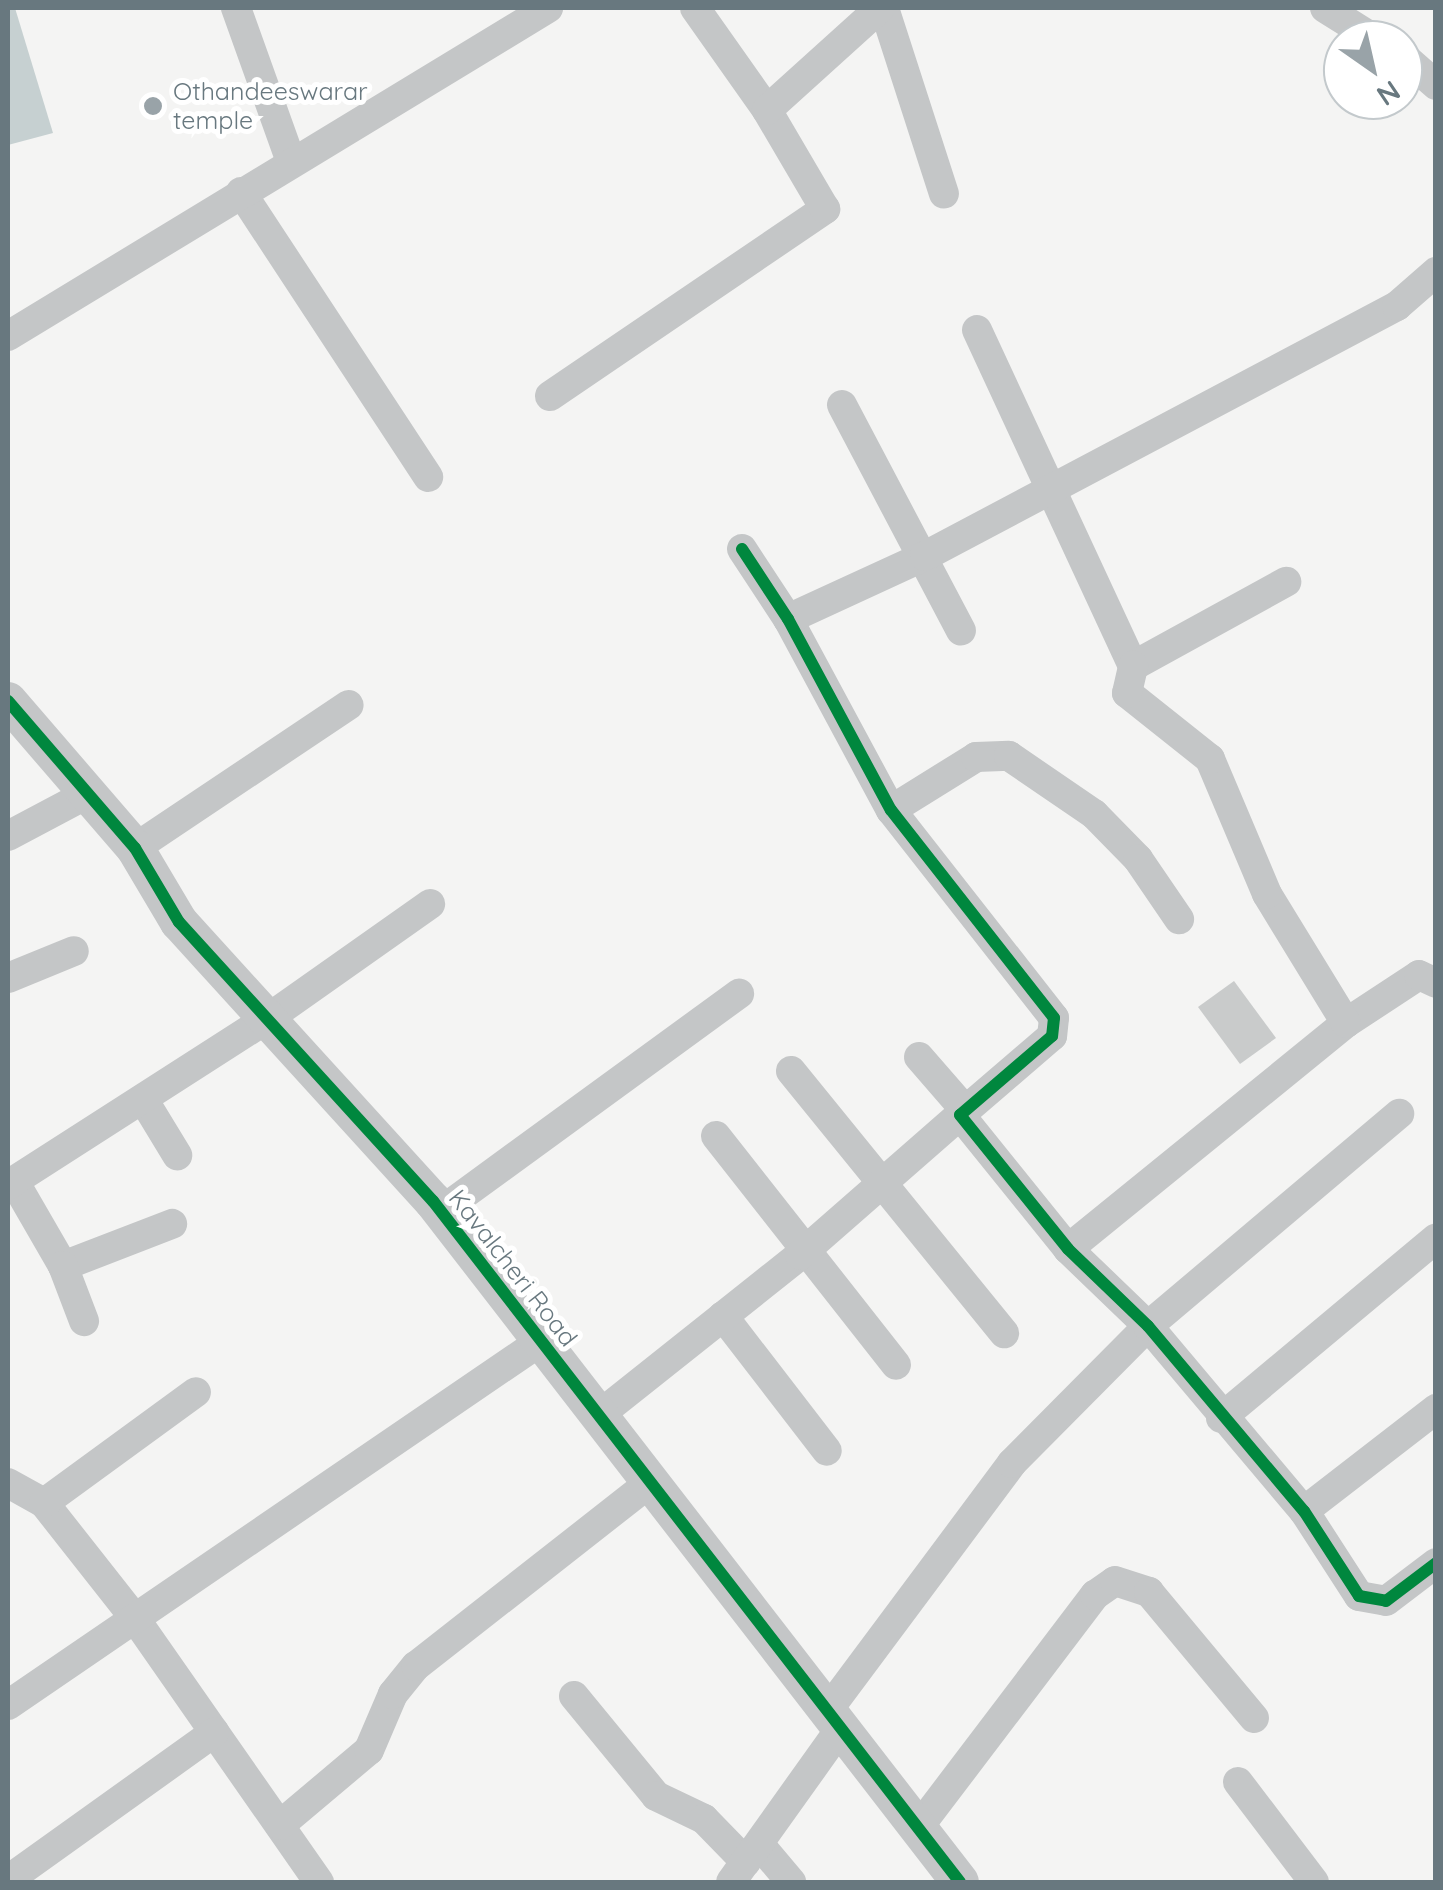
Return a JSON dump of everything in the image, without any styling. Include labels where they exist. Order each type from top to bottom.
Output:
[{"type":"street","points":[[236,8],[290,162]]},
{"type":"street","points":[[8,336],[548,8]]},
{"type":"street","points":[[550,396],[825,210],[767,110],[695,8]]},
{"type":"street","points":[[767,110],[882,8],[944,194]]},
{"type":"street","points":[[241,192],[428,477]]},
{"type":"street","points":[[788,619],[925,556],[1397,306],[1436,272]]},
{"type":"street","points":[[977,330],[1132,666],[1127,694],[1210,758],[1267,894],[1346,1023]]},
{"type":"street","points":[[842,405],[925,556],[961,631]]},
{"type":"street","points":[[600,1415],[806,1249],[1052,1036],[1054,1018],[891,810],[788,619],[742,549]]},
{"type":"street","points":[[1132,666],[1286,582]]},
{"type":"street","name":"Kavalcheri Road","points":[[8,701],[85,795],[135,848],[180,922],[441,1210],[960,1882]]},
{"type":"street","points":[[135,848],[350,705]]},
{"type":"street","points":[[891,810],[976,757],[1009,756],[1094,814],[1138,860],[1179,919]]},
{"type":"street","points":[[8,836],[85,795]]},
{"type":"street","points":[[84,1320],[63,1266],[11,1183],[270,1018],[430,904]]},
{"type":"street","points":[[8,978],[74,950]]},
{"type":"street","points":[[1068,1249],[1346,1023],[1418,975],[1436,983]]},
{"type":"street","points":[[441,1210],[739,994]]},
{"type":"street","points":[[919,1056],[1068,1249],[1148,1326],[1221,1418],[1304,1511],[1359,1596],[1374,1604],[1399,1594],[1436,1563]]},
{"type":"street","points":[[792,1070],[1004,1333]]},
{"type":"street","points":[[144,1099],[177,1155]]},
{"type":"street","points":[[745,1863],[834,1719],[1012,1463],[1148,1326],[1399,1114]]},
{"type":"street","points":[[716,1136],[896,1365]]},
{"type":"street","points":[[63,1266],[172,1224]]},
{"type":"street","points":[[1221,1418],[1436,1238]]},
{"type":"street","points":[[723,1316],[827,1451]]},
{"type":"street","points":[[8,1704],[542,1341]]},
{"type":"street","points":[[44,1503],[196,1392]]},
{"type":"street","points":[[1304,1511],[1436,1409]]},
{"type":"street","points":[[8,1482],[44,1503],[136,1620],[317,1882]]},
{"type":"street","points":[[280,1825],[369,1750],[393,1694],[416,1666],[651,1482]]},
{"type":"street","points":[[918,1828],[1095,1595],[1116,1581],[1149,1592],[1254,1718]]},
{"type":"street","points":[[574,1696],[656,1796],[704,1819],[745,1863],[791,1882]]},
{"type":"street","points":[[8,1880],[214,1732]]},
{"type":"street","points":[[1238,1782],[1314,1882]]},
{"type":"shaded area","points":[[8,8],[15,8],[53,133],[8,145]]},
{"type":"building","points":[[1234,981],[1276,1038],[1240,1064],[1198,1007]]},
{"type":"cycle path","points":[[742,549],[788,619],[891,810],[1054,1018],[1052,1036],[960,1115],[1068,1249],[1148,1326],[1304,1511],[1359,1596],[1386,1601],[1436,1563]]},
{"type":"cycle path","points":[[8,701],[135,848],[179,922],[433,1201],[960,1882]]},
{"type":"place","name":"Othandeeswarar temple","points":[[153,106]]}]
